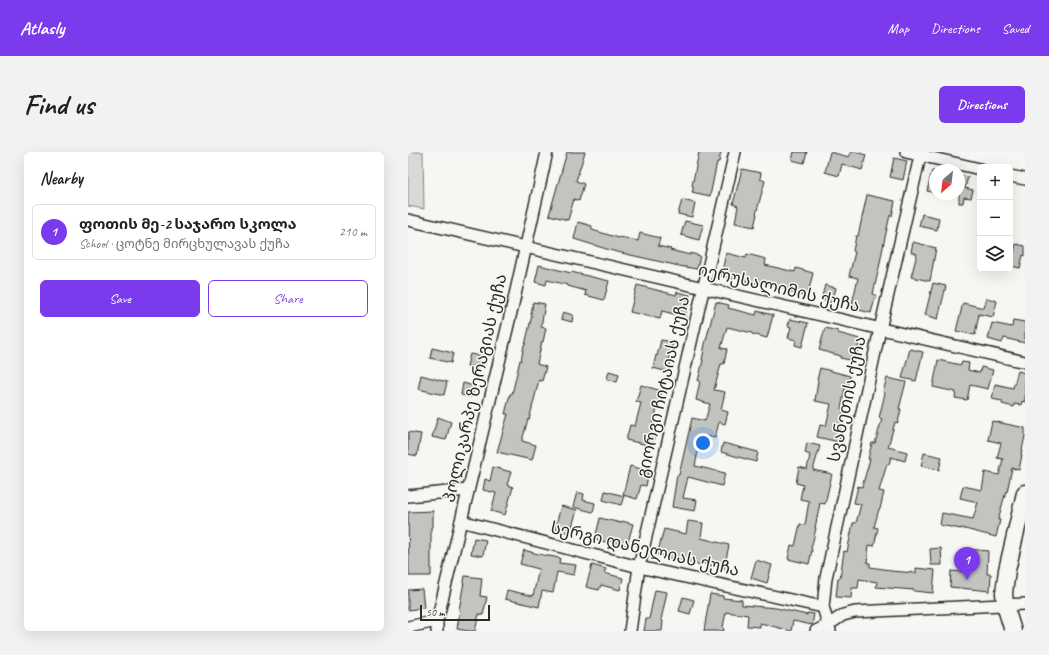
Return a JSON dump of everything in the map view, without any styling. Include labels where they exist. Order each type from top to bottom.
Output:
[{"type":"street","name":"პოლიკარპე ზერაგიას ქუჩა","points":[[437,626],[468,490],[514,304],[547,152]]},
{"type":"street","name":"გიორგი ჩიტაიას ქუჩა","points":[[630,631],[639,567],[735,152]]},
{"type":"street","points":[[906,152],[921,154],[977,168]]},
{"type":"street","name":"სვანეთის ქუჩა","points":[[829,628],[823,607],[826,578],[880,329],[921,154]]},
{"type":"street","points":[[1013,177],[1025,179]]},
{"type":"street","name":"იერუსალიმის ქუჩა","points":[[408,220],[1025,362]]},
{"type":"street","points":[[408,496],[468,490]]},
{"type":"street","points":[[1013,631],[1005,605],[1004,593],[1006,576],[1025,492]]},
{"type":"street","name":"სერგი დანელიას ქუჩა","points":[[461,521],[639,567],[823,607]]},
{"type":"street","points":[[816,631],[829,628],[843,615],[855,612],[1025,604]]},
{"type":"street","points":[[408,628],[437,626]]},
{"type":"shaded area","points":[[408,152],[423,152],[424,209],[408,206]]},
{"type":"building","points":[[567,152],[585,152],[576,181],[584,184],[579,201],[574,199],[568,220],[549,215]]},
{"type":"building","points":[[699,152],[721,152],[719,162],[717,162],[710,196],[692,192]]},
{"type":"building","points":[[794,152],[807,152],[804,163],[792,160]]},
{"type":"building","points":[[830,152],[849,157],[851,152],[866,155],[862,170],[842,164],[839,176],[825,172]]},
{"type":"building","points":[[894,158],[907,161],[903,180],[890,177]]},
{"type":"building","points":[[742,169],[761,173],[760,179],[765,181],[754,227],[735,223],[738,206],[733,204]]},
{"type":"building","points":[[965,176],[968,177],[965,188]]},
{"type":"building","points":[[965,188],[973,190],[971,198],[965,197]]},
{"type":"building","points":[[867,195],[895,201],[892,216],[890,215],[884,242],[873,294],[876,295],[871,313],[851,308],[858,278],[849,276],[855,252],[853,251],[856,236],[858,236]]},
{"type":"building","points":[[682,200],[695,203],[692,217],[678,214]]},
{"type":"building","points":[[959,200],[964,200],[963,203],[959,203]]},
{"type":"building","points":[[922,214],[939,218],[937,230],[919,226]]},
{"type":"building","points":[[685,221],[703,225],[699,240],[681,235]]},
{"type":"building","points":[[578,222],[592,226],[592,230],[619,238],[638,241],[640,233],[660,238],[658,246],[690,255],[690,253],[700,256],[697,269],[613,251],[574,239]]},
{"type":"building","points":[[913,242],[936,248],[930,281],[911,277],[917,254],[911,252]]},
{"type":"building","points":[[1016,244],[1025,246],[1025,256],[1023,255],[1020,268],[1013,266],[1013,257]]},
{"type":"building","points":[[726,253],[746,258],[747,254],[766,259],[765,265],[795,272],[796,268],[813,273],[807,297],[789,292],[790,289],[761,282],[760,284],[721,276]]},
{"type":"building","points":[[539,265],[609,281],[604,300],[585,295],[586,291],[568,285],[547,280],[546,285],[535,282]]},
{"type":"building","points":[[933,283],[946,286],[938,319],[925,315]]},
{"type":"building","points":[[637,285],[676,295],[677,292],[690,295],[685,317],[662,311],[660,319],[630,312]]},
{"type":"building","points":[[825,285],[836,288],[832,303],[821,300]]},
{"type":"building","points":[[987,298],[997,301],[993,317],[979,314],[975,335],[956,331],[963,303],[984,308]]},
{"type":"building","points":[[533,302],[545,304],[541,327],[546,328],[537,364],[546,367],[542,381],[539,380],[522,441],[536,445],[532,460],[497,452],[508,414],[505,414],[510,394],[512,394],[525,345],[532,315]]},
{"type":"building","points":[[716,302],[729,305],[728,308],[756,315],[757,311],[773,315],[767,338],[727,327],[721,348],[727,349],[724,364],[721,364],[714,390],[725,392],[721,410],[728,412],[725,424],[719,422],[715,438],[707,436],[703,453],[698,451],[695,466],[725,473],[722,486],[688,477],[683,498],[697,500],[695,511],[672,507],[677,475],[679,475],[692,418],[705,421],[710,404],[696,400],[705,344]]},
{"type":"building","points":[[563,312],[573,315],[572,322],[561,319]]},
{"type":"building","points":[[790,319],[808,323],[802,347],[795,345],[796,340],[788,338],[791,327],[788,326]]},
{"type":"building","points":[[1013,320],[1025,322],[1025,343],[1004,338],[1002,343],[988,339],[992,323],[1012,327]]},
{"type":"building","points":[[825,328],[860,339],[855,361],[840,358],[841,356],[819,350]]},
{"type":"building","points":[[661,340],[673,342],[669,359],[671,359],[669,372],[653,368]]},
{"type":"building","points":[[432,348],[453,353],[451,363],[430,358]]},
{"type":"building","points":[[910,349],[923,352],[916,381],[902,378]]},
{"type":"building","points":[[470,354],[481,356],[478,368],[467,366]]},
{"type":"building","points":[[938,360],[961,365],[962,362],[969,363],[968,370],[980,373],[981,367],[993,370],[988,389],[970,385],[967,400],[955,398],[956,392],[933,387]]},
{"type":"building","points":[[820,368],[850,376],[847,389],[845,388],[841,409],[844,410],[839,430],[842,430],[839,442],[817,437],[820,425],[826,426],[831,404],[815,401]]},
{"type":"building","points":[[609,371],[619,374],[617,382],[607,379]]},
{"type":"building","points":[[1018,371],[1025,373],[1025,402],[1022,401],[1021,405],[1014,404],[1014,407],[1002,404],[1002,401],[992,399],[995,384],[1013,388]]},
{"type":"building","points":[[421,375],[447,382],[444,395],[418,389]]},
{"type":"building","points":[[887,378],[906,382],[899,409],[901,409],[898,423],[895,422],[888,447],[907,452],[905,461],[891,457],[889,464],[887,464],[879,491],[884,492],[874,527],[878,528],[874,546],[869,545],[867,563],[870,563],[870,567],[890,571],[916,573],[916,568],[935,570],[933,593],[876,587],[877,582],[859,579],[858,588],[852,588],[851,598],[836,597],[838,578],[840,578],[844,551],[847,552],[853,523],[856,523],[861,504],[854,503],[858,486],[862,487],[870,459],[868,459],[872,443],[875,443],[882,419],[879,418]]},
{"type":"building","points":[[463,383],[474,386],[472,397],[461,395]]},
{"type":"building","points":[[641,385],[662,391],[651,430],[656,431],[652,446],[626,440],[630,425],[635,426],[641,403],[636,402]]},
{"type":"building","points":[[438,417],[451,422],[446,440],[432,437]]},
{"type":"building","points":[[992,421],[1025,428],[1019,470],[1012,468],[1007,492],[1006,491],[998,520],[1000,520],[996,537],[961,528],[940,525],[942,513],[973,519],[978,502],[960,498],[963,486],[982,490],[985,472],[999,475],[1003,459],[997,458],[1001,443],[988,440]]},
{"type":"building","points":[[408,432],[421,434],[417,456],[408,454]]},
{"type":"building","points":[[723,443],[758,452],[756,462],[721,452]]},
{"type":"building","points":[[807,443],[820,446],[813,470],[832,474],[825,504],[820,503],[809,564],[788,559],[791,545],[795,546],[800,524],[805,525],[809,501],[800,499],[803,485],[796,483],[799,467],[807,469],[810,455],[805,453]]},
{"type":"building","points":[[924,453],[942,457],[939,470],[921,466]]},
{"type":"building","points":[[630,466],[649,471],[646,486],[641,485],[637,499],[623,495]]},
{"type":"building","points":[[493,467],[511,472],[507,485],[513,487],[505,515],[491,511],[496,493],[483,490],[485,479],[490,481]]},
{"type":"building","points":[[605,491],[624,496],[621,505],[603,500]]},
{"type":"building","points":[[577,492],[584,494],[583,500],[595,503],[593,512],[573,507]]},
{"type":"building","points":[[561,506],[577,510],[570,533],[555,529]]},
{"type":"building","points":[[433,511],[433,527],[431,527],[431,576],[409,576],[408,512]]},
{"type":"building","points":[[600,518],[633,524],[627,546],[595,539]]},
{"type":"building","points":[[688,521],[703,523],[701,538],[729,545],[724,569],[657,555],[664,529],[686,534]]},
{"type":"building","points":[[474,538],[486,540],[483,556],[471,554]]},
{"type":"building","points":[[941,548],[942,565],[931,565],[930,549]]},
{"type":"building","points":[[967,549],[988,551],[987,574],[991,574],[990,591],[950,587],[951,571],[965,572]]},
{"type":"building","points":[[524,550],[560,558],[559,563],[576,565],[574,575],[557,572],[553,593],[542,591],[539,607],[505,599],[507,590],[533,596],[539,569],[520,564]]},
{"type":"building","points":[[756,560],[772,565],[767,583],[751,578]]},
{"type":"building","points":[[592,565],[606,569],[604,573],[623,578],[620,590],[601,585],[599,590],[586,587]]},
{"type":"building","points":[[465,576],[482,578],[480,596],[487,597],[483,615],[479,614],[475,631],[457,629]]},
{"type":"building","points":[[422,589],[424,608],[408,610],[408,590]]},
{"type":"building","points":[[655,590],[667,592],[661,620],[663,621],[662,631],[644,631],[646,619],[649,619]]},
{"type":"building","points":[[710,594],[723,596],[723,598],[742,600],[742,605],[776,608],[807,615],[807,613],[814,614],[812,625],[793,621],[791,631],[760,623],[760,627],[747,626],[748,615],[726,612],[723,627],[724,631],[704,631]]},
{"type":"building","points":[[683,597],[694,600],[690,614],[679,611]]},
{"type":"place","name":"ფოთის მე-2 საჯარო სკოლა","points":[[967,580]]}]
